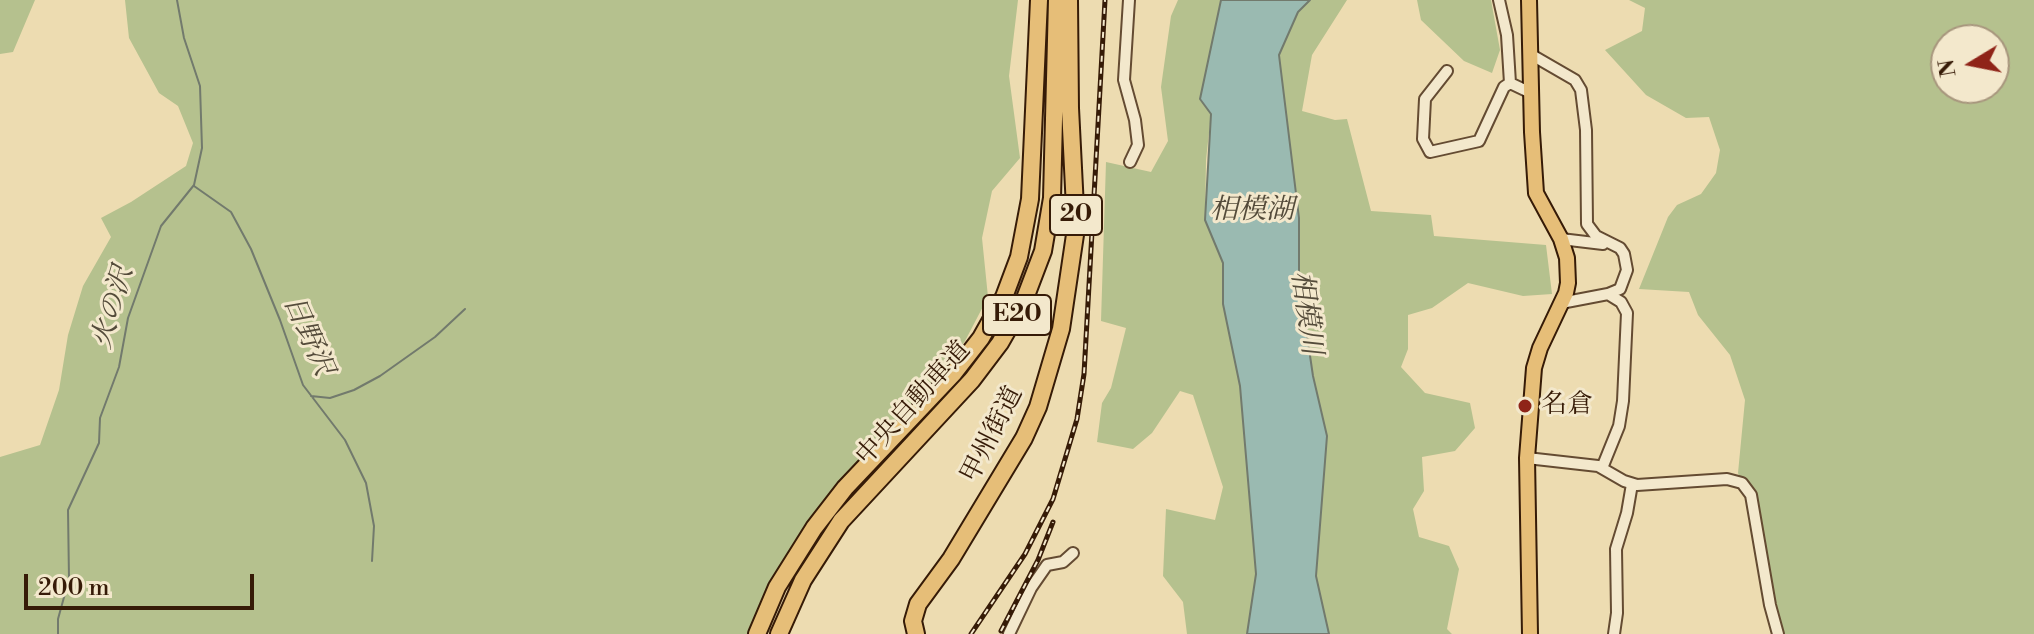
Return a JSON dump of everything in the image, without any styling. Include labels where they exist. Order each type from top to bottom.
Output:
[{"type":"highway","name":"中央自動車道","points":[[757,634],[777,587],[803,544],[845,488],[930,401],[966,358],[1004,297],[1019,257],[1030,199],[1039,0]]},
{"type":"highway","name":"中央自動車道","points":[[779,634],[813,561],[841,521],[979,371],[1000,343],[1024,301],[1043,251],[1052,198],[1057,0]]},
{"type":"highway","name":"甲州街道","points":[[916,634],[913,621],[918,604],[964,540],[1024,438],[1038,407],[1061,329],[1076,228],[1069,0]]},
{"type":"main road","points":[[1529,0],[1536,193],[1561,239],[1567,258],[1568,283],[1534,368],[1527,458],[1530,634]]},
{"type":"street","points":[[1129,0],[1124,80],[1138,145],[1130,162]]},
{"type":"street","points":[[1499,0],[1507,35],[1510,83]]},
{"type":"street","points":[[1530,54],[1575,80],[1581,90],[1586,130],[1587,224],[1596,236],[1620,248],[1627,270],[1620,289],[1561,303]]},
{"type":"street","points":[[1447,71],[1425,99],[1423,139],[1430,152],[1479,141],[1504,87],[1510,83]]},
{"type":"street","points":[[1510,83],[1531,93]]},
{"type":"street","points":[[1561,239],[1609,246],[1627,270]]},
{"type":"street","points":[[1602,468],[1619,426],[1627,324],[1627,313],[1621,302],[1608,294]]},
{"type":"street","points":[[1527,458],[1602,468],[1632,484],[1727,479],[1747,488],[1753,503],[1770,605],[1778,634]]},
{"type":"street","points":[[1614,634],[1618,593],[1616,549],[1632,484]]},
{"type":"street","points":[[1009,634],[1031,588],[1047,565],[1063,562],[1073,553]]},
{"type":"green space","points":[[0,0],[35,0],[13,52],[0,54]]},
{"type":"green space","points":[[125,0],[1018,0],[1009,76],[1020,158],[992,191],[982,238],[988,297],[965,341],[928,394],[774,580],[749,634],[0,634],[0,457],[40,445],[59,390],[68,335],[83,286],[111,237],[101,218],[186,166],[193,143],[178,106],[159,93],[129,38]]},
{"type":"green space","points":[[1178,0],[1221,0],[1200,99],[1211,114],[1205,219],[1223,263],[1223,304],[1240,386],[1256,574],[1247,634],[1187,634],[1183,602],[1163,576],[1166,509],[1215,520],[1223,487],[1193,395],[1180,391],[1152,433],[1133,449],[1097,442],[1102,403],[1111,388],[1126,328],[1101,321],[1106,162],[1151,172],[1168,141],[1161,87],[1171,16]]},
{"type":"green space","points":[[1310,0],[1347,0],[1312,55],[1302,111],[1335,120],[1347,119],[1371,211],[1431,215],[1434,236],[1546,245],[1552,294],[1523,296],[1468,283],[1432,308],[1408,315],[1408,349],[1401,367],[1425,393],[1470,403],[1475,428],[1455,451],[1422,457],[1424,491],[1413,509],[1419,537],[1449,546],[1459,569],[1447,629],[1452,634],[1329,634],[1316,576],[1327,436],[1313,376],[1299,281],[1299,218],[1279,54],[1298,12]]},
{"type":"green space","points":[[1417,0],[1491,0],[1500,50],[1492,73],[1464,61],[1421,20]]},
{"type":"green space","points":[[1629,0],[2034,0],[2034,634],[1776,634],[1765,537],[1738,473],[1745,400],[1730,355],[1698,315],[1689,292],[1639,289],[1668,217],[1677,205],[1701,194],[1716,173],[1720,150],[1709,117],[1686,118],[1646,95],[1605,50],[1642,31],[1645,8]]},
{"type":"water","name":"相模湖","points":[[1221,0],[1310,0],[1298,12],[1279,55],[1299,218],[1299,281],[1313,376],[1327,436],[1316,576],[1329,634],[1247,634],[1256,574],[1240,386],[1223,304],[1223,263],[1205,220],[1211,114],[1200,99]]},
{"type":"waterway","name":"火の沢","points":[[58,634],[58,619],[69,579],[68,510],[99,443],[100,418],[119,367],[128,318],[161,226],[194,185],[202,148],[200,86],[184,38],[177,0]]},
{"type":"waterway","name":"日野沢","points":[[194,186],[231,212],[251,249],[303,385],[345,440],[366,483],[374,526],[372,561]]},
{"type":"waterway","name":"日野沢","points":[[311,396],[330,398],[380,376],[435,337],[465,309]]},
{"type":"railway","points":[[971,634],[1025,554],[1053,499],[1077,419],[1084,374],[1105,0]]},
{"type":"railway","points":[[1001,631],[1038,560],[1053,522]]},
{"type":"place","name":"名倉","points":[[1525,406]]},
{"type":"water label","name":"相模川","points":[[1305,313]]}]
